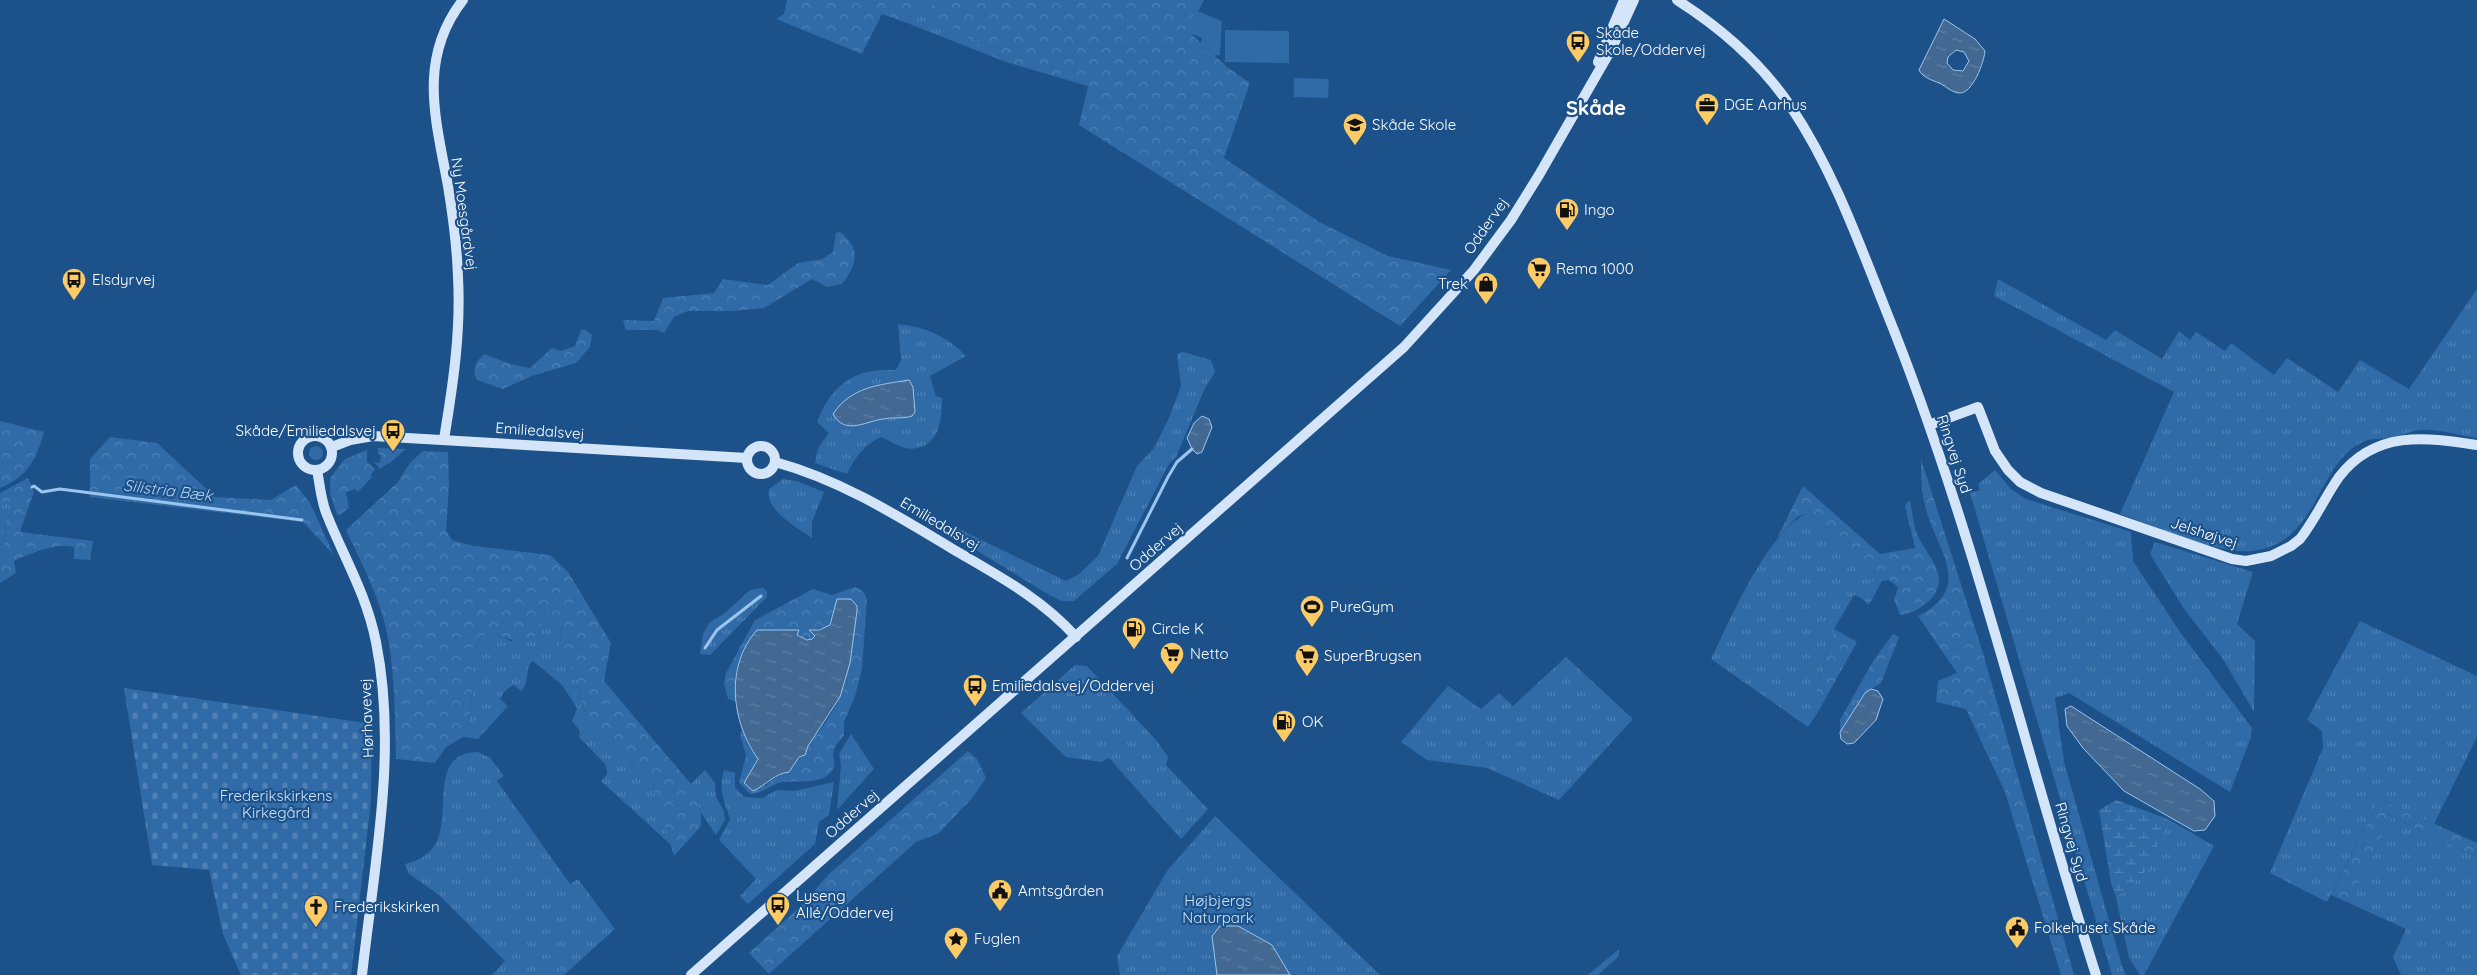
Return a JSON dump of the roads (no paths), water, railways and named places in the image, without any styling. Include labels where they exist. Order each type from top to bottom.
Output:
[{"type":"street","name":"Ny Moesgårdvej","points":[[444,439],[457,352],[459,312],[454,232],[432,94],[438,49],[446,26],[463,0]]},
{"type":"street","name":"Oddervej","points":[[1585,93],[1624,0]]},
{"type":"street","name":"Oddervej","points":[[692,975],[1352,394],[1404,347],[1440,310],[1474,270],[1511,220],[1540,175],[1612,48],[1634,0]]},
{"type":"street","name":"Ringvej Syd","points":[[1677,0],[1738,46],[1784,97],[1804,127],[1839,196],[1902,350],[1929,425],[2004,662],[2068,887],[2096,975]]},
{"type":"street","name":"Jelshøjvej","points":[[1929,425],[1978,407],[1995,451],[2020,482],[2041,493],[2214,553],[2246,560],[2271,556],[2300,539],[2344,472],[2362,454],[2376,446],[2418,439],[2477,445]]},
{"type":"street","points":[[314,435],[325,438],[332,447],[333,452],[330,462],[317,470],[311,470],[301,463],[298,457],[303,440],[314,435]]},
{"type":"street","name":"Emiliedalsvej","points":[[332,447],[350,440],[373,436],[444,439],[568,449],[747,458]]},
{"type":"street","points":[[764,446],[774,454],[775,462],[771,470],[759,474],[748,467],[747,458],[751,450],[764,446]]},
{"type":"street","name":"Emiliedalsvej","points":[[775,462],[834,482],[908,522],[1023,591],[1057,616],[1076,637]]},
{"type":"street","name":"Hørhavevej","points":[[317,470],[327,514],[358,580],[371,622],[384,692],[384,764],[381,806],[362,975]]},
{"type":"water","points":[[1944,19],[1975,39],[1985,51],[1977,76],[1965,92],[1957,93],[1952,91],[1942,84],[1925,77],[1919,70]],"holes":[[[1956,50],[1964,52],[1969,61],[1963,71],[1953,70],[1947,63],[1948,57]]]},
{"type":"water","points":[[909,380],[913,387],[915,412],[912,416],[883,419],[850,426],[838,421],[833,414],[848,398],[857,393],[876,386]]},
{"type":"water","points":[[1202,416],[1209,419],[1212,427],[1202,452],[1197,454],[1192,449],[1187,438],[1194,423]]},
{"type":"water","points":[[837,599],[851,599],[857,606],[850,663],[840,697],[808,746],[805,755],[799,757],[789,772],[780,775],[753,791],[744,783],[758,759],[742,728],[735,694],[740,660],[747,644],[757,630],[799,630],[797,635],[807,640],[812,639],[815,636],[809,630],[819,630],[830,625]]},
{"type":"water","points":[[1871,689],[1878,691],[1883,699],[1876,720],[1854,743],[1847,744],[1841,739],[1840,732],[1865,693]]},
{"type":"water","points":[[2071,706],[2200,789],[2214,801],[2215,816],[2205,830],[2194,831],[2124,791],[2083,748],[2067,726],[2065,709]]},
{"type":"water","points":[[1220,926],[1238,926],[1272,945],[1290,975],[1217,975],[1212,936]]},
{"type":"waterway","points":[[1127,558],[1168,477],[1177,462],[1192,449]]},
{"type":"waterway","name":"Silistria Bæk","points":[[32,487],[34,486],[42,492],[60,489],[302,520]]},
{"type":"waterway","points":[[705,648],[717,630],[761,596]]},
{"type":"place","name":"Skåde Skole/Oddervej","points":[[1578,63]]},
{"type":"place","name":"DGE Aarhus","points":[[1707,126]]},
{"type":"place","name":"Skåde Skole","points":[[1355,146]]},
{"type":"place","name":"Ingo","points":[[1567,231]]},
{"type":"place","name":"Rema 1000","points":[[1539,290]]},
{"type":"place","name":"Elsdyrvej","points":[[74,301]]},
{"type":"place","name":"Trek","points":[[1486,305]]},
{"type":"place","name":"Skåde/Emiliedalsvej","points":[[393,452]]},
{"type":"place","name":"PureGym","points":[[1312,628]]},
{"type":"place","name":"Circle K","points":[[1134,650]]},
{"type":"place","name":"Netto","points":[[1172,675]]},
{"type":"place","name":"SuperBrugsen","points":[[1307,677]]},
{"type":"place","name":"Emiliedalsvej/Oddervej","points":[[975,707]]},
{"type":"place","name":"OK","points":[[1284,743]]},
{"type":"place","name":"Amtsgården","points":[[1000,912]]},
{"type":"place","name":"Lyseng Allé/Oddervej","points":[[778,926]]},
{"type":"place","name":"Frederikskirken","points":[[316,928]]},
{"type":"place","name":"Folkehuset Skåde","points":[[2017,949]]},
{"type":"place","name":"Fuglen","points":[[956,960]]},
{"type":"district","name":"Skåde","points":[[1596,108]]},
{"type":"park label","name":"Frederikskirkens Kirkegård","points":[[276,804]]},
{"type":"park label","name":"Højbjergs Naturpark","points":[[1218,910]]}]
